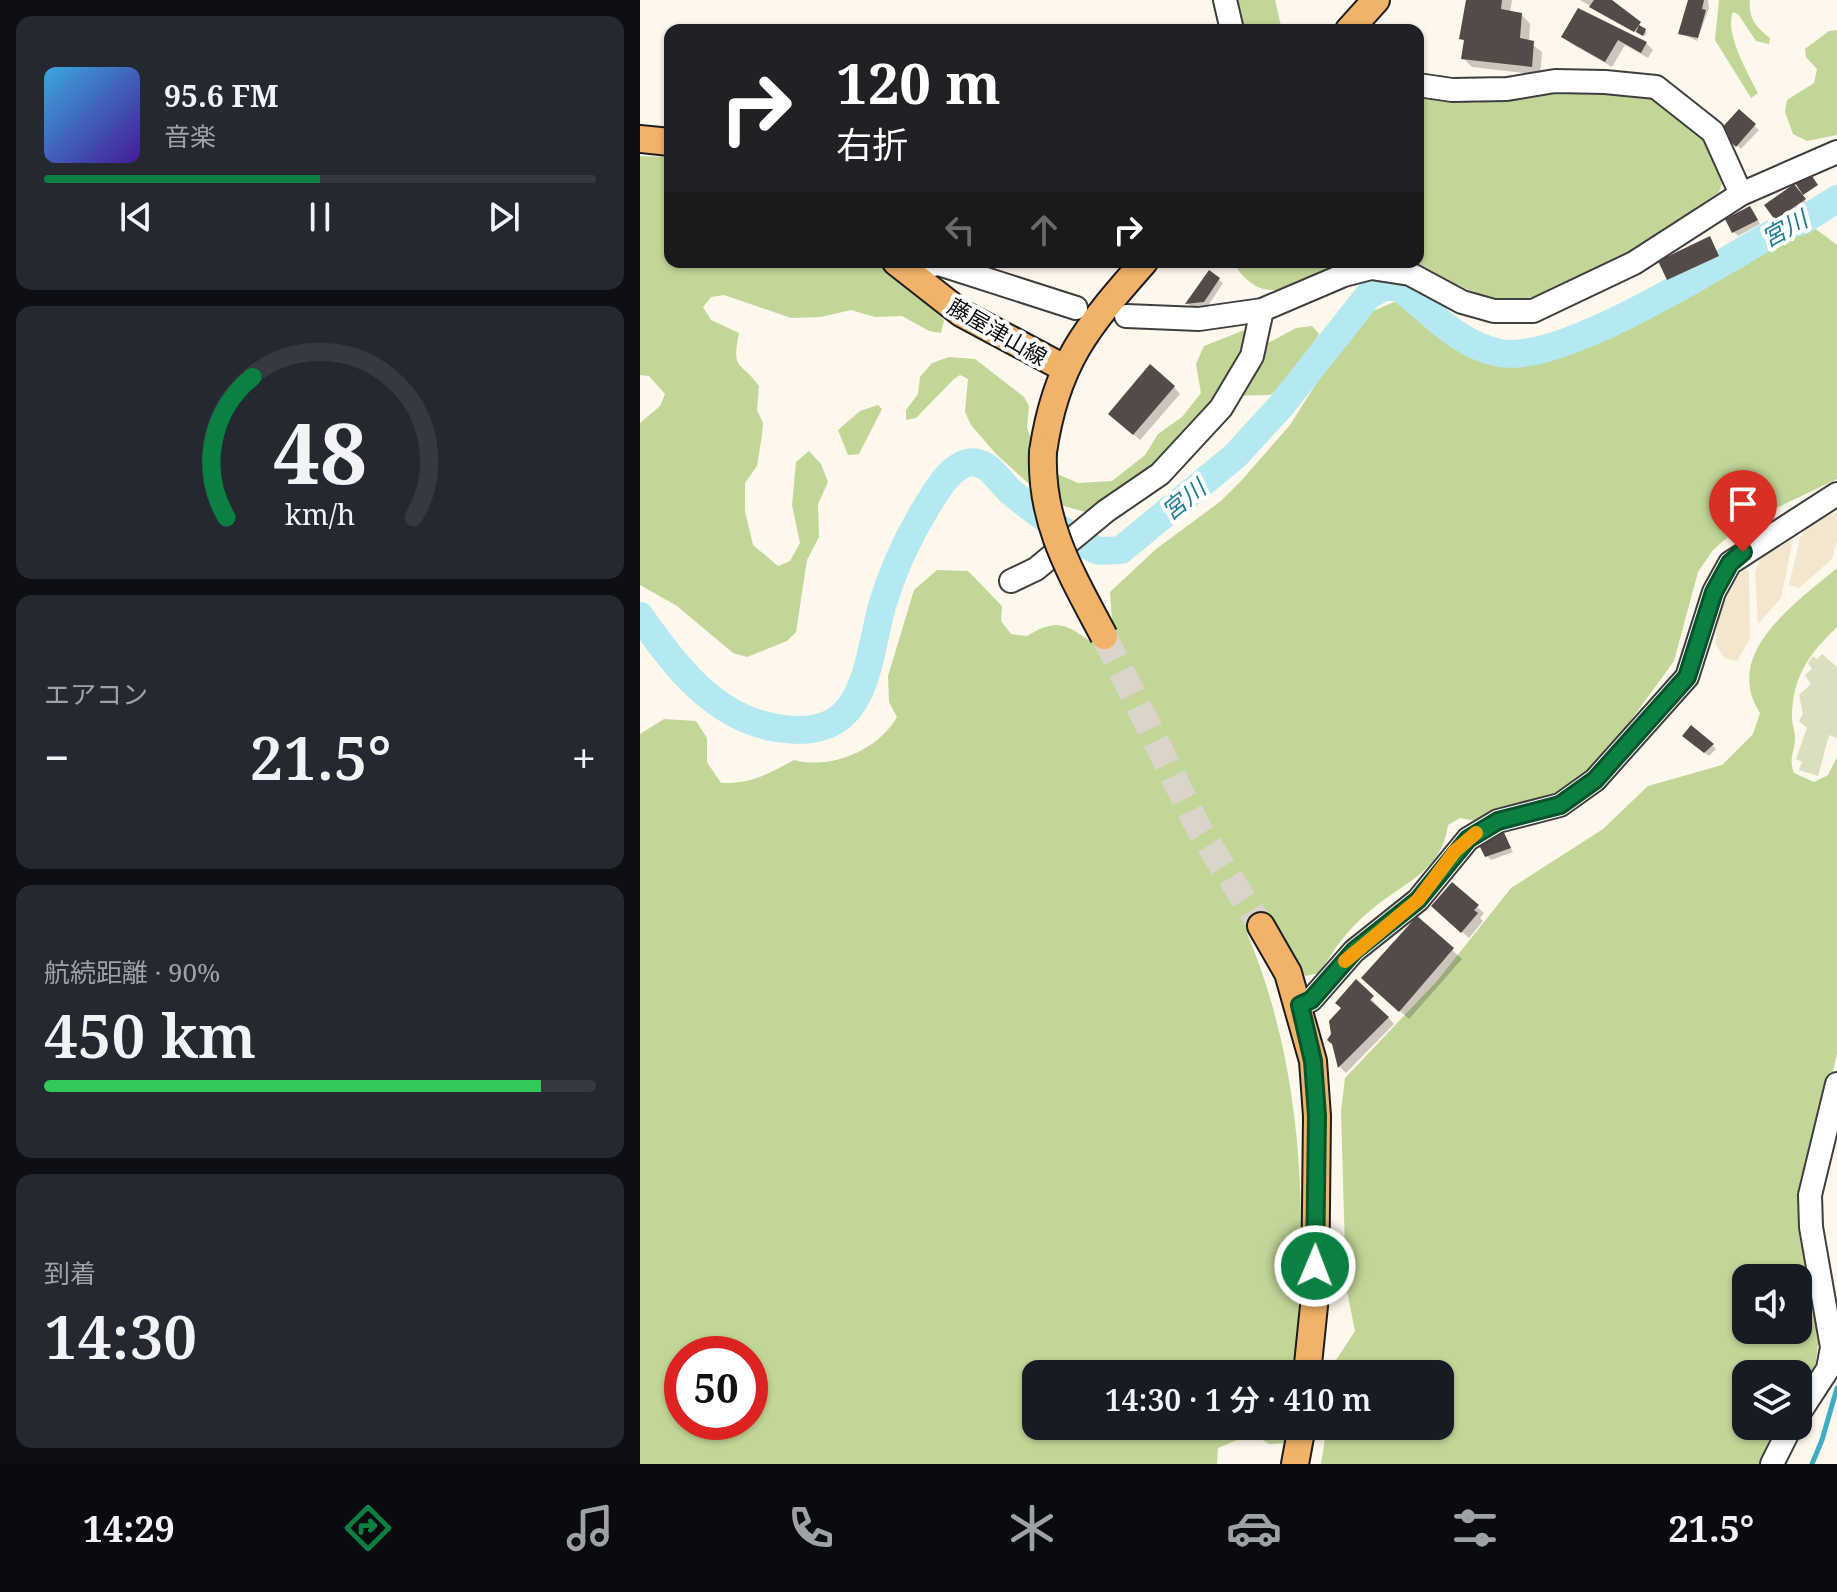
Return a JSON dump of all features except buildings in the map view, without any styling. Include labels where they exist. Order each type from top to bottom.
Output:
[{"type":"main road","points":[[1354,24],[1376,0]]},
{"type":"main road","points":[[640,139],[664,141]]},
{"type":"main road","name":"藤屋津山線","points":[[905,268],[961,313],[1064,368]]},
{"type":"main road","points":[[1104,636],[1066,563],[1047,514],[1042,482],[1043,452],[1064,368],[1088,329],[1139,268]]},
{"type":"main road","points":[[1261,926],[1288,973],[1300,1005],[1313,1061],[1317,1116],[1315,1296],[1308,1360]]},
{"type":"main road","points":[[1295,1464],[1299,1440]]},
{"type":"street","points":[[1225,0],[1231,24]]},
{"type":"street","points":[[1424,86],[1452,90],[1507,89],[1555,81],[1593,81],[1656,87],[1713,132],[1741,194]]},
{"type":"street","points":[[1126,316],[1199,319],[1262,310],[1344,275],[1391,268],[1473,305],[1510,314],[1533,311],[1634,263],[1741,194],[1837,152]]},
{"type":"street","points":[[974,268],[1076,308]]},
{"type":"street","points":[[1011,581],[1036,569],[1084,529],[1160,474],[1221,408],[1252,356],[1262,310]]},
{"type":"street","points":[[1300,1005],[1311,1000],[1354,951],[1418,900],[1468,839],[1498,821],[1560,805],[1595,780],[1687,677],[1714,592],[1730,563],[1837,494]]},
{"type":"street","points":[[1812,1394],[1828,1369],[1832,1347],[1811,1227],[1810,1195],[1837,1084]]},
{"type":"street","points":[[1772,1464],[1784,1440]]},
{"type":"shaded area","points":[[1837,512],[1837,541],[1832,559],[1799,588],[1789,585],[1800,538],[1811,522]]},
{"type":"shaded area","points":[[1793,539],[1781,598],[1758,624],[1755,572],[1760,558]]},
{"type":"shaded area","points":[[1745,567],[1749,572],[1750,639],[1737,661],[1724,658],[1715,643],[1719,614],[1732,585]]},
{"type":"green space","points":[[1236,0],[1275,0],[1281,24],[1241,24]]},
{"type":"green space","points":[[1719,0],[1750,0],[1754,22],[1770,38],[1769,44],[1756,41],[1738,14],[1733,12],[1734,41],[1758,93],[1751,98],[1715,40]]},
{"type":"green space","points":[[1837,30],[1837,135],[1807,141],[1793,134],[1785,112],[1787,100],[1814,83],[1817,69],[1806,57],[1805,49],[1829,31]]},
{"type":"green space","points":[[1548,89],[1649,94],[1675,109],[1702,134],[1720,163],[1722,178],[1719,192],[1644,244],[1555,291],[1526,298],[1500,299],[1478,294],[1424,267],[1424,97],[1476,103]]},
{"type":"green space","points":[[640,156],[664,157],[664,268],[884,268],[907,280],[944,320],[941,333],[929,331],[902,316],[875,317],[851,310],[821,317],[791,318],[724,295],[711,297],[703,307],[711,320],[739,333],[737,360],[759,386],[757,410],[763,423],[762,435],[757,466],[745,483],[745,511],[753,545],[778,566],[790,561],[800,543],[792,505],[796,462],[809,451],[821,464],[828,482],[818,504],[819,537],[807,560],[796,632],[787,641],[747,657],[733,653],[677,606],[640,585],[640,423],[660,406],[665,394],[649,376],[640,375]]},
{"type":"green space","points":[[1813,227],[1837,245],[1837,479],[1743,524],[1713,550],[1698,572],[1674,661],[1613,745],[1579,780],[1546,798],[1476,821],[1460,818],[1448,825],[1438,854],[1429,865],[1356,924],[1336,947],[1320,973],[1305,976],[1269,916],[1247,933],[1281,1039],[1298,1150],[1301,1262],[1294,1360],[1022,1360],[1022,1440],[1237,1440],[1218,1448],[1217,1464],[640,1464],[640,734],[664,719],[696,721],[707,738],[707,762],[721,783],[750,780],[794,760],[823,762],[853,755],[878,739],[897,717],[889,702],[888,676],[914,590],[937,570],[968,571],[1002,606],[1001,621],[1011,634],[1027,636],[1056,625],[1078,633],[1096,645],[1113,634],[1110,592],[1156,549],[1221,501],[1241,481],[1290,425],[1326,368],[1373,311],[1394,302],[1410,305],[1466,352],[1493,358],[1566,349],[1709,277],[1790,230]]},
{"type":"green space","points":[[1238,268],[1335,268],[1302,283],[1273,290],[1259,287]]},
{"type":"green space","points":[[1312,326],[1319,334],[1287,385],[1270,395],[1224,396],[1172,455],[1089,513],[1064,506],[1029,484],[996,454],[971,425],[965,412],[968,379],[960,375],[916,418],[906,420],[906,410],[918,394],[920,377],[932,363],[949,357],[975,359],[1024,397],[1029,406],[1027,427],[1031,440],[1055,473],[1078,483],[1112,481],[1145,455],[1158,434],[1182,417],[1201,393],[1196,364],[1204,346],[1247,329],[1252,336],[1270,342],[1296,328]]},
{"type":"green space","points":[[878,405],[882,409],[859,454],[848,455],[838,430],[860,411]]},
{"type":"green space","points":[[1837,568],[1837,627],[1804,667],[1795,690],[1792,721],[1794,773],[1814,782],[1828,775],[1837,757],[1837,1053],[1823,1116],[1799,1187],[1798,1221],[1807,1264],[1732,1264],[1732,1344],[1812,1344],[1812,1288],[1820,1326],[1812,1375],[1812,1360],[1732,1360],[1732,1440],[1776,1440],[1764,1464],[1321,1464],[1325,1440],[1454,1440],[1454,1360],[1336,1360],[1355,1331],[1346,1286],[1341,1111],[1345,1078],[1437,981],[1511,888],[1603,829],[1648,786],[1722,765],[1753,734],[1760,713],[1750,691],[1750,670],[1757,650],[1785,613]]},
{"type":"green space","points":[[1822,654],[1837,667],[1837,738],[1829,735],[1818,776],[1799,770],[1802,762],[1796,759],[1807,728],[1799,721],[1803,714],[1799,695],[1811,684],[1805,675],[1812,669],[1808,663],[1813,656],[1817,659]]},
{"type":"green space","points":[[1263,1440],[1286,1440],[1286,1443],[1269,1444]]},
{"type":"waterway","name":"宮川","points":[[640,616],[667,653],[698,687],[734,713],[777,728],[806,730],[829,724],[845,713],[865,677],[886,593],[913,530],[942,483],[962,465],[974,462],[985,466],[1019,498],[1088,546],[1099,551],[1121,550],[1235,456],[1280,407],[1368,296],[1383,287],[1399,287],[1471,343],[1500,353],[1528,352],[1563,343],[1645,306],[1837,199]]},
{"type":"waterway","points":[[1812,1464],[1837,1388]]},
{"type":"tunnel","points":[[1104,636],[1200,831],[1261,926]]},
{"type":"slow traffic","points":[[1345,961],[1371,936],[1408,910],[1439,877],[1455,851],[1476,833]]},
{"type":"route","points":[[1315,1266],[1317,1116],[1313,1061],[1300,1005],[1311,1000],[1371,936],[1408,910],[1468,839],[1498,821],[1560,805],[1595,780],[1678,691],[1694,660],[1722,574],[1743,552]]}]
